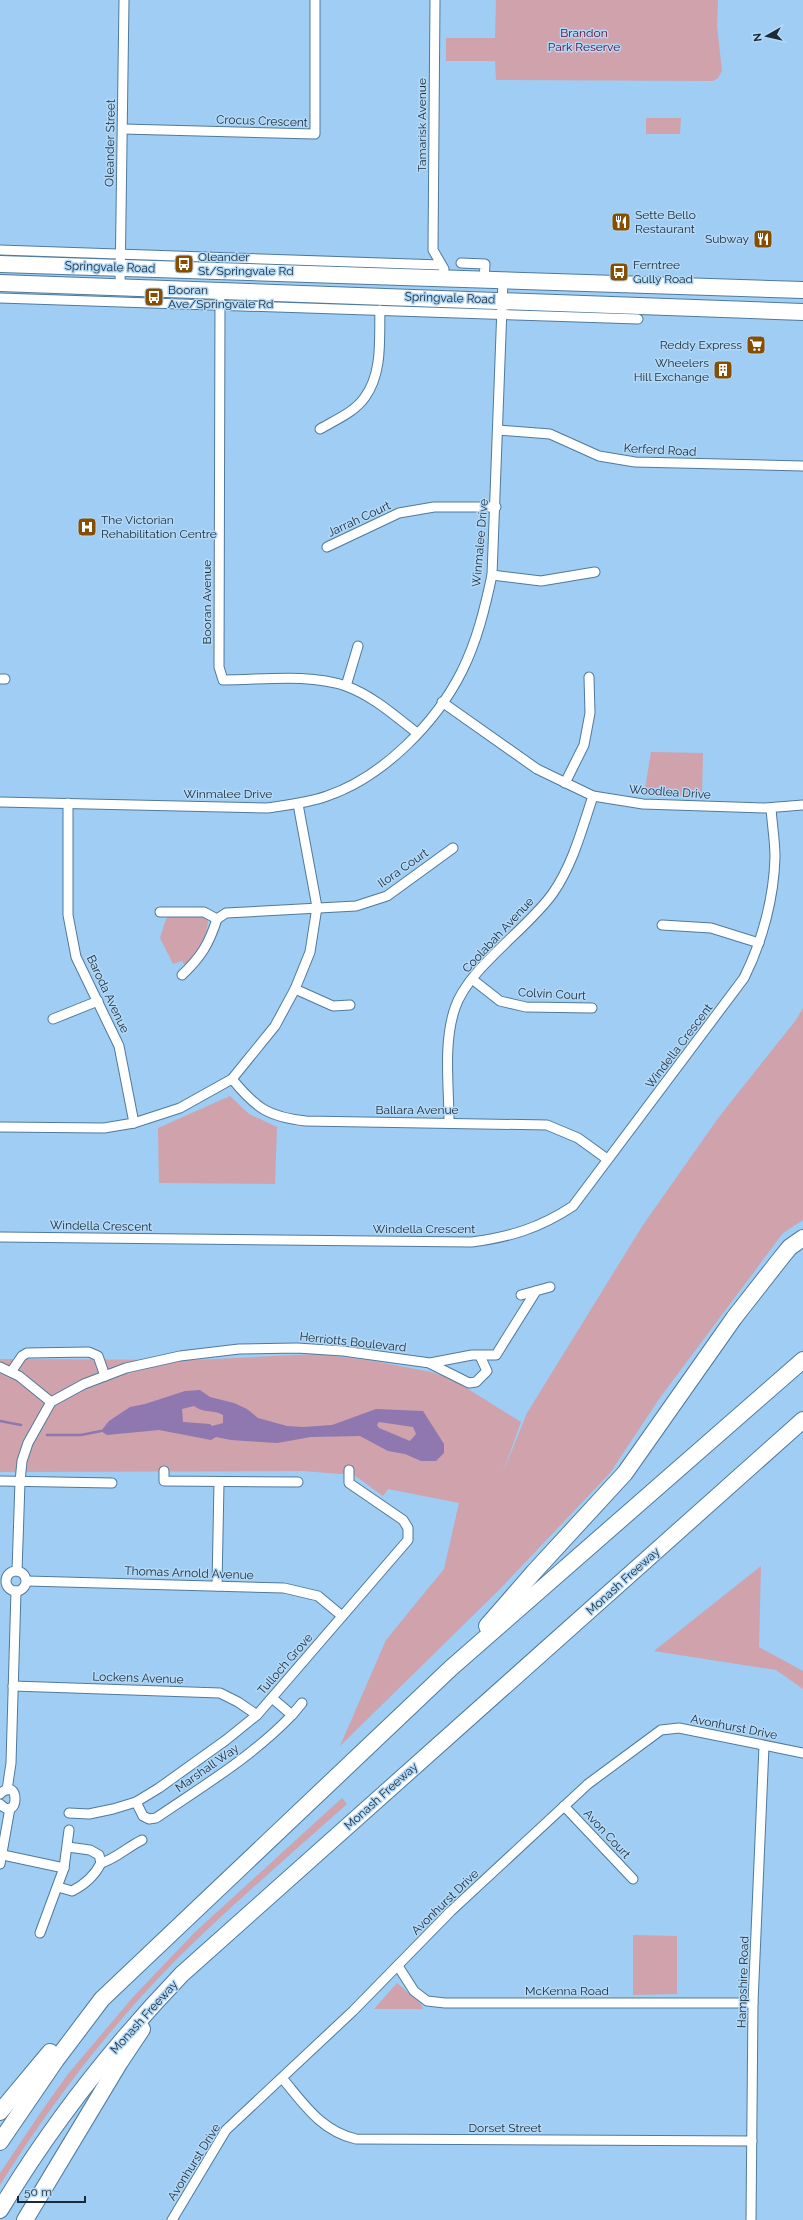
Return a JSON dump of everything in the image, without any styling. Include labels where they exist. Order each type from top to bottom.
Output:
[{"type":"highway","name":"Springvale Road","points":[[0,264],[121,260],[445,272],[484,280],[803,290]]},
{"type":"highway","name":"Springvale Road","points":[[0,283],[220,290],[502,308],[803,312]]},
{"type":"highway","points":[[451,1668],[534,1572],[625,1473],[734,1318],[785,1253],[803,1238]]},
{"type":"highway","points":[[0,2112],[74,2024],[451,1668],[803,1360]]},
{"type":"highway","name":"Monash Freeway","points":[[0,2210],[31,2160],[76,2098],[129,2032],[182,1974],[803,1420]]},
{"type":"highway","points":[[25,2220],[120,2062],[182,1974]]},
{"type":"highway","points":[[0,2142],[56,2060],[102,1999]]},
{"type":"street","name":"Oleander Street","points":[[120,287],[124,0]]},
{"type":"street","name":"Crocus Crescent","points":[[123,129],[315,134],[315,0]]},
{"type":"street","name":"Tamarisk Avenue","points":[[435,0],[433,250],[445,272]]},
{"type":"street","name":"Springvale Road","points":[[0,250],[121,260],[422,265],[445,272]]},
{"type":"street","points":[[422,265],[433,250]]},
{"type":"street","name":"Springvale Road","points":[[461,263],[485,264],[484,280]]},
{"type":"street","name":"Winmalee Drive","points":[[0,802],[267,808],[298,804],[326,796],[368,776],[387,762],[417,734],[442,702],[462,671],[483,617],[492,575],[496,507],[503,280]]},
{"type":"street","name":"Springvale Road","points":[[90,301],[97,286]]},
{"type":"street","name":"Booran Avenue","points":[[220,290],[219,667],[223,680],[297,679],[346,686],[383,705],[417,734]]},
{"type":"street","name":"Springvale Road","points":[[0,298],[380,310],[502,308],[638,319]]},
{"type":"street","points":[[320,429],[347,414],[365,397],[377,369],[380,310]]},
{"type":"street","name":"Kerferd Road","points":[[498,430],[550,434],[599,456],[635,462],[803,466]]},
{"type":"street","name":"Jarrah Court","points":[[327,547],[399,513],[434,507],[496,507]]},
{"type":"street","points":[[492,575],[541,581],[595,572]]},
{"type":"street","points":[[346,686],[358,646]]},
{"type":"street","points":[[565,784],[584,745],[590,713],[589,677]]},
{"type":"street","name":"Woodlea Drive","points":[[442,702],[537,769],[565,784],[594,796],[642,804],[771,808],[803,805]]},
{"type":"street","name":"Coolabah Avenue","points":[[449,1122],[448,1033],[455,1006],[472,979],[536,914],[552,894],[570,864],[594,796]]},
{"type":"street","name":"Baroda Avenue","points":[[68,803],[68,915],[76,957],[119,1046],[134,1122]]},
{"type":"street","points":[[0,1127],[104,1128],[134,1122],[180,1108],[232,1079],[275,1026],[295,989],[310,952],[317,907],[298,804]]},
{"type":"street","name":"Windella Crescent","points":[[0,1237],[472,1242],[507,1237],[552,1221],[573,1206],[607,1159],[733,995],[744,978],[759,943],[774,871],[774,844],[771,808]]},
{"type":"street","name":"Ilora Court","points":[[217,919],[226,913],[356,906],[387,896],[452,848]]},
{"type":"street","points":[[160,912],[204,912],[217,919],[210,939],[198,960],[182,975]]},
{"type":"street","points":[[662,925],[711,928],[759,943]]},
{"type":"street","name":"Colvin Court","points":[[472,979],[500,1001],[526,1007],[592,1008]]},
{"type":"street","points":[[295,989],[333,1006],[350,1005]]},
{"type":"street","points":[[53,1019],[98,1001]]},
{"type":"street","name":"Ballara Avenue","points":[[232,1079],[251,1102],[281,1118],[306,1121],[449,1122],[547,1125],[578,1138],[607,1159]]},
{"type":"street","points":[[521,1295],[550,1287]]},
{"type":"street","name":"Herriotts Boulevard","points":[[430,1363],[469,1383],[476,1382],[487,1371],[536,1291]]},
{"type":"street","name":"Herriotts Boulevard","points":[[51,1402],[84,1384],[126,1368],[180,1356],[238,1349],[297,1348],[343,1351],[430,1363],[472,1356],[496,1355]]},
{"type":"street","points":[[11,1372],[22,1356],[27,1352],[89,1352],[98,1356],[105,1376]]},
{"type":"street","points":[[480,1356],[487,1371]]},
{"type":"street","points":[[0,1367],[19,1376],[51,1402],[28,1443],[22,1461],[17,1571]]},
{"type":"street","name":"Tulloch Grove","points":[[69,1813],[89,1814],[136,1802],[183,1771],[257,1715],[408,1540],[408,1528],[403,1520],[349,1483],[349,1470]]},
{"type":"street","points":[[164,1471],[164,1481],[298,1482]]},
{"type":"street","points":[[0,1481],[112,1483]]},
{"type":"street","points":[[217,1586],[219,1482]]},
{"type":"street","points":[[17,1571],[24,1574],[27,1581],[22,1590],[16,1591],[9,1588],[3,1580],[9,1574],[17,1571]]},
{"type":"street","name":"Thomas Arnold Avenue","points":[[27,1581],[217,1586],[300,1591],[318,1596],[342,1616]]},
{"type":"street","points":[[16,1591],[11,1762],[3,1792],[12,1792],[16,1796],[16,1802],[10,1808],[1,1859],[64,1868]]},
{"type":"street","name":"Lockens Avenue","points":[[14,1686],[220,1693],[238,1702],[257,1715]]},
{"type":"street","points":[[272,1698],[292,1715]]},
{"type":"street","name":"Marshall Way","points":[[136,1802],[142,1816],[149,1819],[156,1818],[233,1766],[272,1736],[302,1703]]},
{"type":"street","name":"Avonhurst Drive","points":[[172,2220],[226,2130],[353,2011],[451,1911],[588,1784],[661,1730],[679,1728],[803,1753]]},
{"type":"street","name":"Hampshire Road","points":[[751,2220],[753,2003],[764,1746]]},
{"type":"street","points":[[0,1804],[4,1808],[10,1808]]},
{"type":"street","name":"Avon Court","points":[[564,1806],[633,1879]]},
{"type":"street","points":[[40,1933],[64,1868],[68,1847],[69,1830]]},
{"type":"street","points":[[101,1863],[108,1861],[127,1847],[142,1840]]},
{"type":"street","points":[[58,1887],[72,1891],[80,1887],[97,1872],[101,1863],[99,1855],[90,1850],[68,1847]]},
{"type":"street","name":"McKenna Road","points":[[398,1966],[414,1991],[427,2001],[445,2003],[753,2003]]},
{"type":"street","name":"Dorset Street","points":[[282,2078],[328,2128],[340,2136],[356,2139],[752,2141]]},
{"type":"green space","name":"Brandon Park Reserve","points":[[496,0],[718,0],[717,26],[722,71],[718,78],[713,81],[496,80],[495,61],[446,61],[446,38],[495,38]]},
{"type":"green space","points":[[646,118],[681,118],[680,134],[646,134]]},
{"type":"green space","points":[[651,752],[703,753],[702,796],[644,795]]},
{"type":"green space","points":[[171,916],[203,916],[208,919],[208,925],[204,937],[189,963],[184,964],[182,961],[173,964],[160,938],[166,919]]},
{"type":"green space","points":[[803,1008],[803,1220],[783,1233],[659,1399],[610,1473],[499,1590],[340,1746],[386,1640],[444,1569],[459,1503],[388,1489],[383,1496],[354,1475],[303,1471],[0,1472],[0,1359],[194,1360],[318,1354],[374,1361],[431,1372],[452,1379],[521,1422],[502,1475],[527,1413],[643,1225],[719,1117],[796,1020]]},
{"type":"green space","points":[[230,1096],[249,1114],[277,1127],[275,1184],[159,1183],[158,1128]]},
{"type":"green space","points":[[761,1566],[759,1647],[803,1671],[803,1689],[776,1670],[654,1651]]},
{"type":"green space","points":[[342,1798],[347,1804],[238,1901],[175,1961],[126,2013],[81,2068],[39,2126],[0,2185],[0,2173],[41,2112],[68,2074],[133,1997],[195,1932]]},
{"type":"green space","points":[[633,1935],[677,1936],[677,1994],[633,1995]]},
{"type":"green space","points":[[397,1983],[421,2004],[423,2009],[374,2009]]},
{"type":"shaded area","points":[[200,1390],[210,1397],[234,1403],[247,1409],[258,1418],[287,1426],[303,1427],[332,1425],[376,1409],[423,1411],[444,1444],[444,1453],[436,1461],[421,1461],[405,1454],[388,1451],[360,1436],[311,1437],[277,1443],[231,1440],[216,1437],[211,1440],[159,1430],[107,1435],[101,1431],[109,1421],[130,1407],[145,1404],[185,1391]],"holes":[[[194,1406],[202,1410],[216,1412],[223,1415],[223,1423],[212,1426],[210,1424],[183,1422],[182,1409]],[[379,1422],[413,1427],[416,1434],[410,1441],[379,1428],[377,1425]]]},
{"type":"waterway","points":[[0,1421],[21,1425]]},
{"type":"waterway","points":[[47,1435],[81,1435],[101,1431]]},
{"type":"place","name":"Sette Bello Restaurant","points":[[621,222]]},
{"type":"place","name":"Subway","points":[[763,239]]},
{"type":"place","name":"Oleander St/Springvale Rd","points":[[184,264]]},
{"type":"place","name":"Ferntree Gully Road","points":[[619,272]]},
{"type":"place","name":"Booran Ave/Springvale Rd","points":[[154,297]]},
{"type":"place","name":"Reddy Express","points":[[756,345]]},
{"type":"place","name":"Wheelers Hill Exchange","points":[[723,370]]},
{"type":"place","name":"The Victorian Rehabilitation Centre","points":[[87,527]]}]
